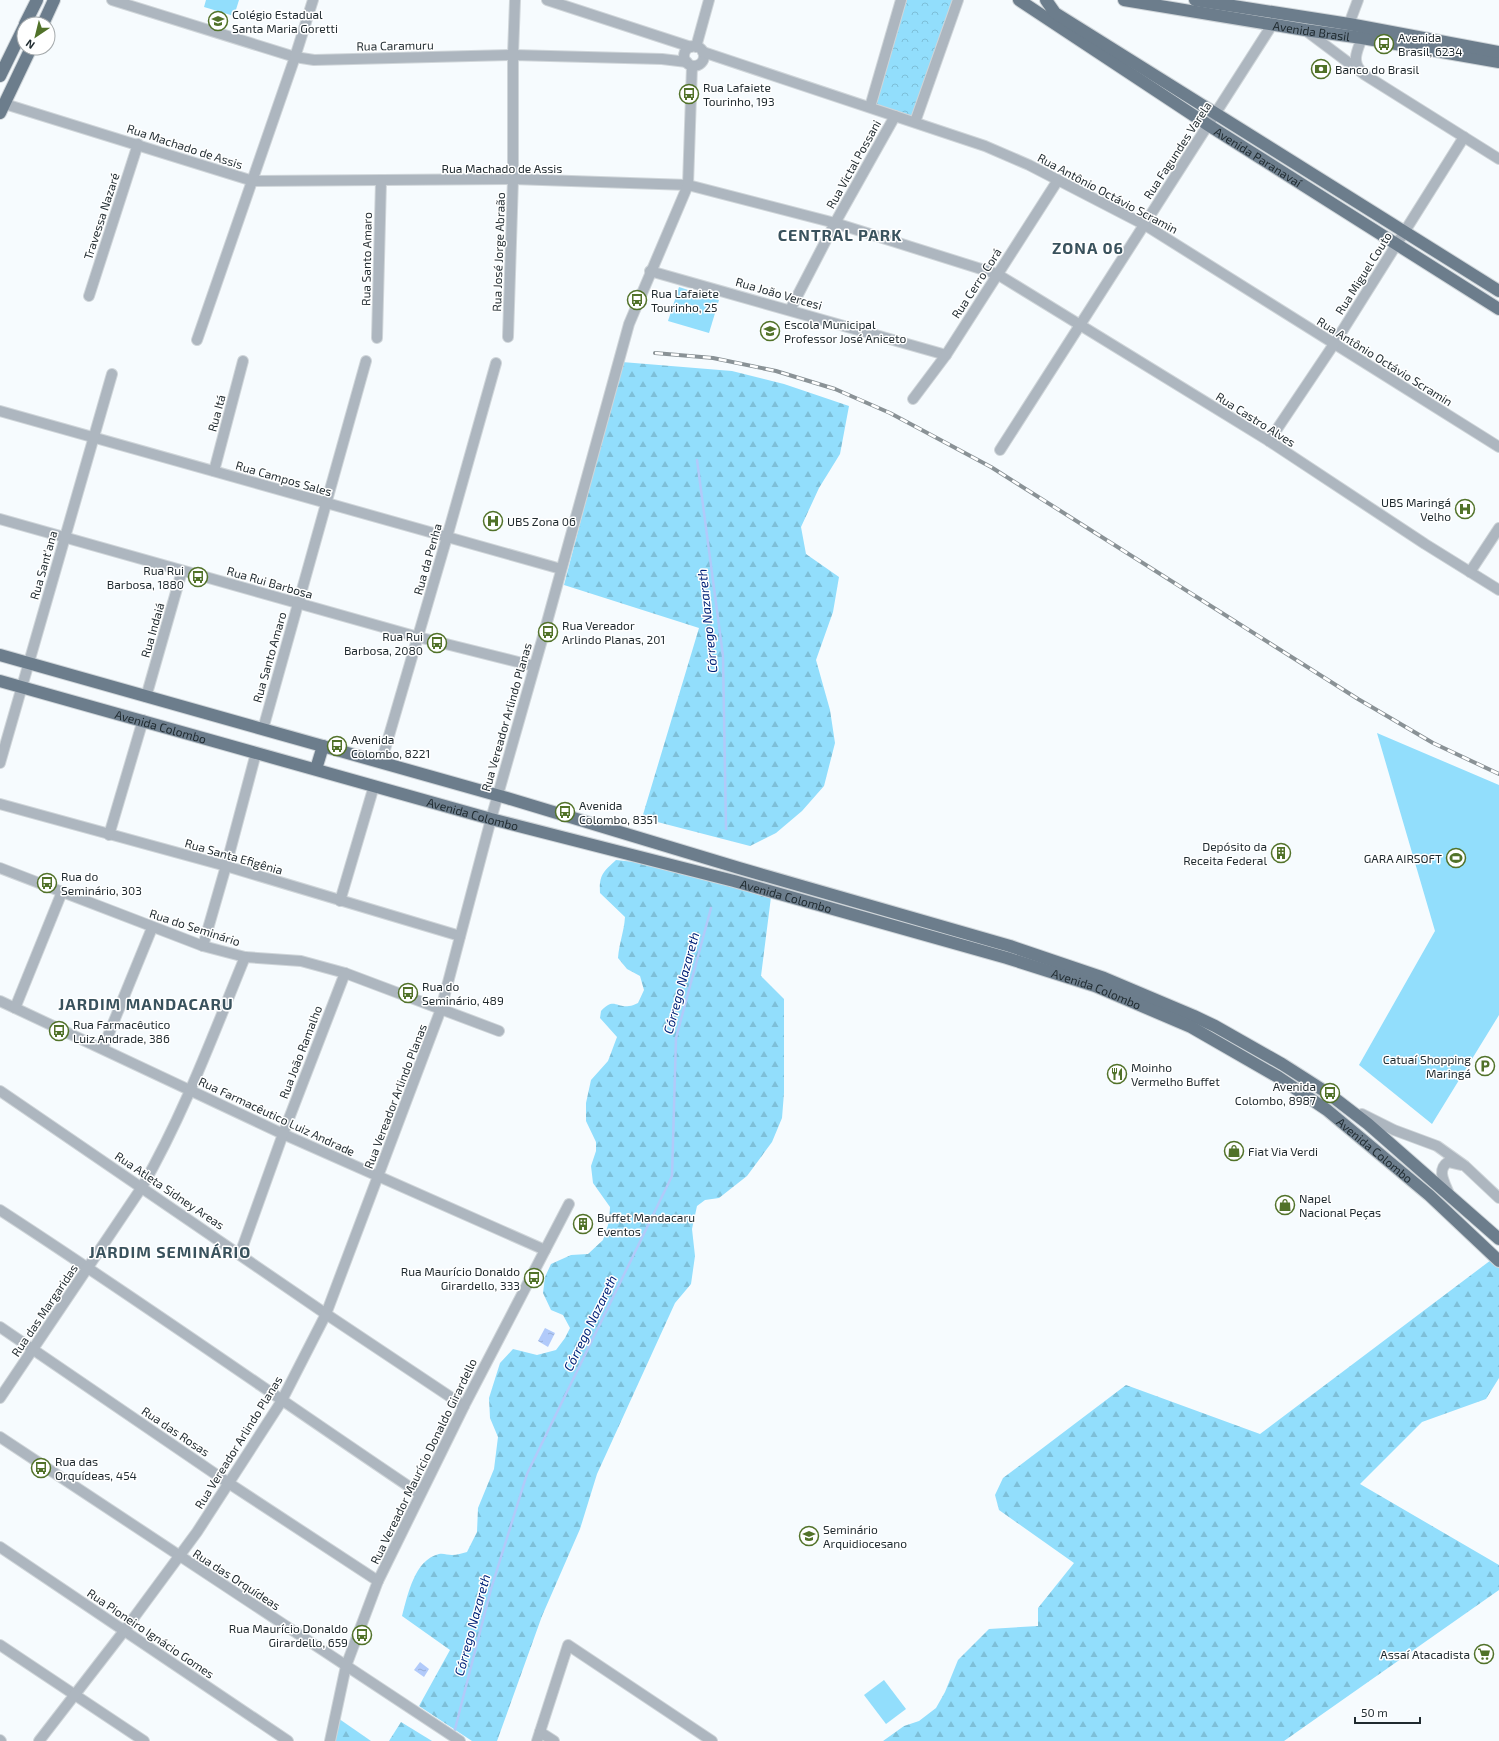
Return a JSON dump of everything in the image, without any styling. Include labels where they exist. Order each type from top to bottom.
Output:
[{"type":"main road","points":[[30,16],[37,0]]},
{"type":"main road","points":[[47,16],[54,0]]},
{"type":"main road","name":"Avenida Paranavaí","points":[[1019,0],[1208,125],[1499,309]]},
{"type":"main road","name":"Avenida Paranavaí","points":[[1046,0],[1055,13],[1499,291]]},
{"type":"main road","name":"Avenida Brasil","points":[[1124,0],[1272,25],[1362,38],[1499,62]]},
{"type":"main road","name":"Avenida Brasil","points":[[1195,0],[1224,2],[1499,52]]},
{"type":"main road","points":[[0,76],[16,43]]},
{"type":"main road","points":[[1,105],[27,56]]},
{"type":"main road","name":"Avenida Colombo","points":[[0,655],[497,795],[739,868],[1010,946],[1104,978],[1215,1026],[1282,1064],[1331,1095],[1368,1124],[1499,1239]]},
{"type":"main road","name":"Avenida Colombo","points":[[0,681],[491,819],[734,881],[1007,958],[1095,986],[1191,1027],[1278,1077],[1327,1110],[1429,1195],[1499,1261]]},
{"type":"main road","points":[[316,770],[323,746]]},
{"type":"street","name":"Rua Caramuru","points":[[112,0],[295,57],[314,60],[513,55],[662,59],[693,64]]},
{"type":"street","points":[[197,340],[295,57],[313,0]]},
{"type":"street","name":"Rua José Jorge Abraão","points":[[508,337],[513,179],[513,55],[515,0]]},
{"type":"street","name":"Rua Antônio Octávio Scramin","points":[[547,0],[986,146],[1029,165],[1145,225],[1499,447]]},
{"type":"street","points":[[693,64],[704,59],[697,49],[709,0]]},
{"type":"street","points":[[870,107],[901,0]]},
{"type":"street","points":[[915,122],[958,0]]},
{"type":"street","points":[[1349,24],[1358,0]]},
{"type":"street","name":"Rua Fagundes Varela","points":[[1000,450],[1272,25]]},
{"type":"street","points":[[1305,30],[1365,76],[1499,160]]},
{"type":"street","points":[[1362,38],[1356,56],[1356,63],[1358,68],[1365,76]]},
{"type":"street","points":[[688,185],[693,64],[685,53],[697,49]]},
{"type":"street","name":"Rua Antônio Octávio Scramin","points":[[693,64],[734,63]]},
{"type":"street","name":"Rua Machado de Assis","points":[[1,105],[138,144],[252,181],[513,179],[688,185],[836,223],[997,274]]},
{"type":"street","name":"Rua Victal Possani","points":[[790,310],[895,116]]},
{"type":"street","name":"Rua Miguel Couto","points":[[1269,441],[1334,344],[1464,138]]},
{"type":"street","name":"Travessa Nazaré","points":[[89,296],[138,144]]},
{"type":"street","name":"Rua Cerro Corá","points":[[914,399],[946,355],[1058,180]]},
{"type":"street","name":"Rua Santo Amaro","points":[[377,338],[381,181]]},
{"type":"street","name":"Rua Vereador Arlindo Planas","points":[[39,1741],[75,1696],[180,1557],[230,1484],[281,1402],[326,1314],[441,1010],[497,795],[629,324],[650,271],[688,185]]},
{"type":"street","name":"Rua João Vercesi","points":[[650,271],[946,355]]},
{"type":"street","name":"Rua Castro Alves","points":[[997,274],[1269,441],[1499,590]]},
{"type":"street","name":"Rua Itá","points":[[214,472],[243,361]]},
{"type":"street","name":"Rua Santo Amaro","points":[[263,729],[366,361]]},
{"type":"street","name":"Rua da Penha","points":[[381,762],[496,363]]},
{"type":"street","name":"Rua Sant'ana","points":[[0,763],[112,374]]},
{"type":"street","name":"Rua Campos Sales","points":[[0,411],[561,569]]},
{"type":"street","name":"Rua Rui Barbosa","points":[[0,519],[298,604],[418,637],[534,666]]},
{"type":"street","points":[[1470,572],[1499,528]]},
{"type":"street","name":"Rua Indaiá","points":[[146,697],[182,571]]},
{"type":"street","points":[[109,834],[143,720]]},
{"type":"street","points":[[203,946],[256,753]]},
{"type":"street","points":[[340,901],[374,786]]},
{"type":"street","name":"Rua Santa Efigênia","points":[[0,804],[226,866],[460,936]]},
{"type":"street","name":"Rua do Seminário","points":[[0,868],[152,928],[203,946],[245,957],[301,961],[345,973],[499,1031]]},
{"type":"street","points":[[15,1008],[62,892]]},
{"type":"street","points":[[103,1048],[152,928]]},
{"type":"street","name":"Rua das Margaridas","points":[[0,1398],[142,1187],[162,1153],[190,1090],[245,957]]},
{"type":"street","name":"Rua João Ramalho","points":[[240,1254],[283,1134],[345,973]]},
{"type":"street","name":"Rua Farmacêutico Luiz Andrade","points":[[0,1001],[103,1048],[283,1134],[545,1250]]},
{"type":"street","name":"Rua Atleta Sidney Areas","points":[[0,1091],[326,1314],[464,1406]]},
{"type":"street","points":[[1331,1095],[1372,1120],[1437,1146],[1465,1166],[1499,1198]]},
{"type":"street","points":[[1449,1194],[1441,1171],[1442,1166],[1448,1162],[1454,1162],[1465,1166]]},
{"type":"street","name":"Rua Vereador Maurício Donaldo Girardello","points":[[330,1741],[346,1666],[378,1581],[464,1406],[569,1204]]},
{"type":"street","points":[[0,1210],[88,1267],[281,1402],[420,1494]]},
{"type":"street","name":"Rua das Rosas","points":[[0,1327],[230,1484],[378,1581]]},
{"type":"street","name":"Rua das Orquídeas","points":[[0,1437],[460,1741]]},
{"type":"street","name":"Rua Pioneiro Ignácio Gomes","points":[[0,1547],[288,1741]]},
{"type":"street","points":[[0,1644],[75,1696],[144,1741]]},
{"type":"street","points":[[554,1741],[539,1736],[568,1645],[712,1741]]},
{"type":"green space","points":[[206,0],[239,0],[234,16],[204,7]]},
{"type":"green space","points":[[901,0],[958,0],[915,122],[870,107]]},
{"type":"green space","points":[[679,287],[719,300],[709,333],[668,321]]},
{"type":"green space","points":[[622,362],[732,371],[784,384],[849,406],[840,454],[819,488],[801,527],[806,554],[839,577],[833,612],[816,660],[830,710],[835,743],[824,786],[802,811],[776,833],[750,846],[642,818],[699,628],[564,585]]},
{"type":"green space","name":"GARA AIRSOFT","points":[[1377,733],[1499,785],[1499,1015],[1432,1124],[1359,1065],[1435,931]]},
{"type":"green space","points":[[616,860],[634,862],[771,897],[761,976],[784,999],[784,1093],[782,1118],[772,1142],[747,1176],[719,1198],[705,1200],[697,1206],[692,1229],[695,1256],[691,1284],[675,1303],[597,1474],[580,1529],[542,1616],[497,1741],[472,1741],[419,1706],[450,1650],[402,1616],[413,1579],[424,1563],[430,1558],[439,1554],[454,1555],[467,1552],[477,1532],[478,1508],[494,1469],[498,1437],[490,1418],[489,1398],[500,1363],[513,1349],[537,1355],[556,1350],[570,1328],[563,1315],[551,1310],[543,1293],[545,1277],[551,1264],[571,1255],[588,1254],[603,1240],[609,1222],[610,1207],[593,1183],[591,1166],[596,1151],[596,1142],[586,1121],[586,1103],[591,1080],[608,1061],[617,1037],[600,1018],[601,1011],[605,1007],[612,1004],[631,1006],[638,1003],[644,990],[640,976],[627,969],[618,958],[625,917],[600,893],[601,878]]},
{"type":"green space","points":[[1491,1260],[1499,1268],[1499,1378],[1486,1399],[1422,1422],[1360,1484],[1499,1565],[1499,1590],[1284,1741],[883,1741],[904,1726],[919,1721],[936,1708],[945,1692],[958,1660],[989,1629],[1038,1626],[1038,1608],[1074,1563],[999,1510],[995,1495],[1003,1478],[1126,1385],[1260,1434]]},
{"type":"green space","points":[[884,1680],[906,1709],[886,1724],[864,1695]]},
{"type":"green space","points":[[335,1716],[371,1741],[330,1741]]},
{"type":"green space","points":[[401,1722],[432,1741],[389,1741]]},
{"type":"water","points":[[545,1328],[555,1333],[548,1347],[538,1341]]},
{"type":"water","points":[[420,1662],[429,1669],[424,1677],[414,1670]]},
{"type":"waterway","name":"Córrego Nazareth","points":[[697,460],[723,656],[726,829]]},
{"type":"waterway","name":"Córrego Nazareth","points":[[454,1733],[491,1589],[527,1474],[672,1176],[676,1038],[711,908]]},
{"type":"railway","points":[[655,353],[713,358],[776,371],[835,389],[890,413],[991,467],[1358,699],[1433,743],[1499,774]]},
{"type":"place","name":"Colégio Estadual Santa Maria Goretti","points":[[218,21]]},
{"type":"place","name":"Avenida Brasil, 6234","points":[[1384,44]]},
{"type":"place","name":"Banco do Brasil","points":[[1321,69]]},
{"type":"place","name":"Rua Lafaiete Tourinho, 193","points":[[689,94]]},
{"type":"place","name":"Rua Lafaiete Tourinho, 25","points":[[637,300]]},
{"type":"place","name":"Escola Municipal Professor José Aniceto","points":[[770,331]]},
{"type":"place","name":"UBS Maringá Velho","points":[[1465,509]]},
{"type":"place","name":"UBS Zona 06","points":[[493,521]]},
{"type":"place","name":"Rua Rui Barbosa, 1880","points":[[198,577]]},
{"type":"place","name":"Rua Vereador Arlindo Planas, 201","points":[[548,632]]},
{"type":"place","name":"Rua Rui Barbosa, 2080","points":[[437,643]]},
{"type":"place","name":"Avenida Colombo, 8221","points":[[337,746]]},
{"type":"place","name":"Avenida Colombo, 8351","points":[[565,812]]},
{"type":"place","name":"Depósito da Receita Federal","points":[[1281,853]]},
{"type":"place","name":"GARA AIRSOFT","points":[[1456,858]]},
{"type":"place","name":"Rua do Seminário, 303","points":[[47,883]]},
{"type":"place","name":"Rua do Seminário, 489","points":[[408,993]]},
{"type":"place","name":"Rua Farmacêutico Luiz Andrade, 386","points":[[59,1031]]},
{"type":"place","name":"Catuaí Shopping Maringá","points":[[1485,1066]]},
{"type":"place","name":"Moinho Vermelho Buffet","points":[[1117,1074]]},
{"type":"place","name":"Avenida Colombo, 8987","points":[[1330,1093]]},
{"type":"place","name":"Fiat Via Verdi","points":[[1234,1151]]},
{"type":"place","name":"Napel Nacional Peças","points":[[1285,1205]]},
{"type":"place","name":"Buffet Mandacaru Eventos","points":[[583,1224]]},
{"type":"place","name":"Rua Maurício Donaldo Girardello, 333","points":[[534,1278]]},
{"type":"place","name":"Rua das Orquídeas, 454","points":[[41,1468]]},
{"type":"place","name":"Seminário Arquidiocesano","points":[[809,1536]]},
{"type":"place","name":"Rua Maurício Donaldo Girardello, 659","points":[[362,1635]]},
{"type":"place","name":"Assaí Atacadista","points":[[1484,1654]]},
{"type":"district","name":"CENTRAL PARK","points":[[840,234]]},
{"type":"district","name":"ZONA 06","points":[[1088,247]]},
{"type":"district","name":"JARDIM MANDACARU","points":[[146,1003]]},
{"type":"district","name":"JARDIM SEMINÁRIO","points":[[170,1251]]}]
